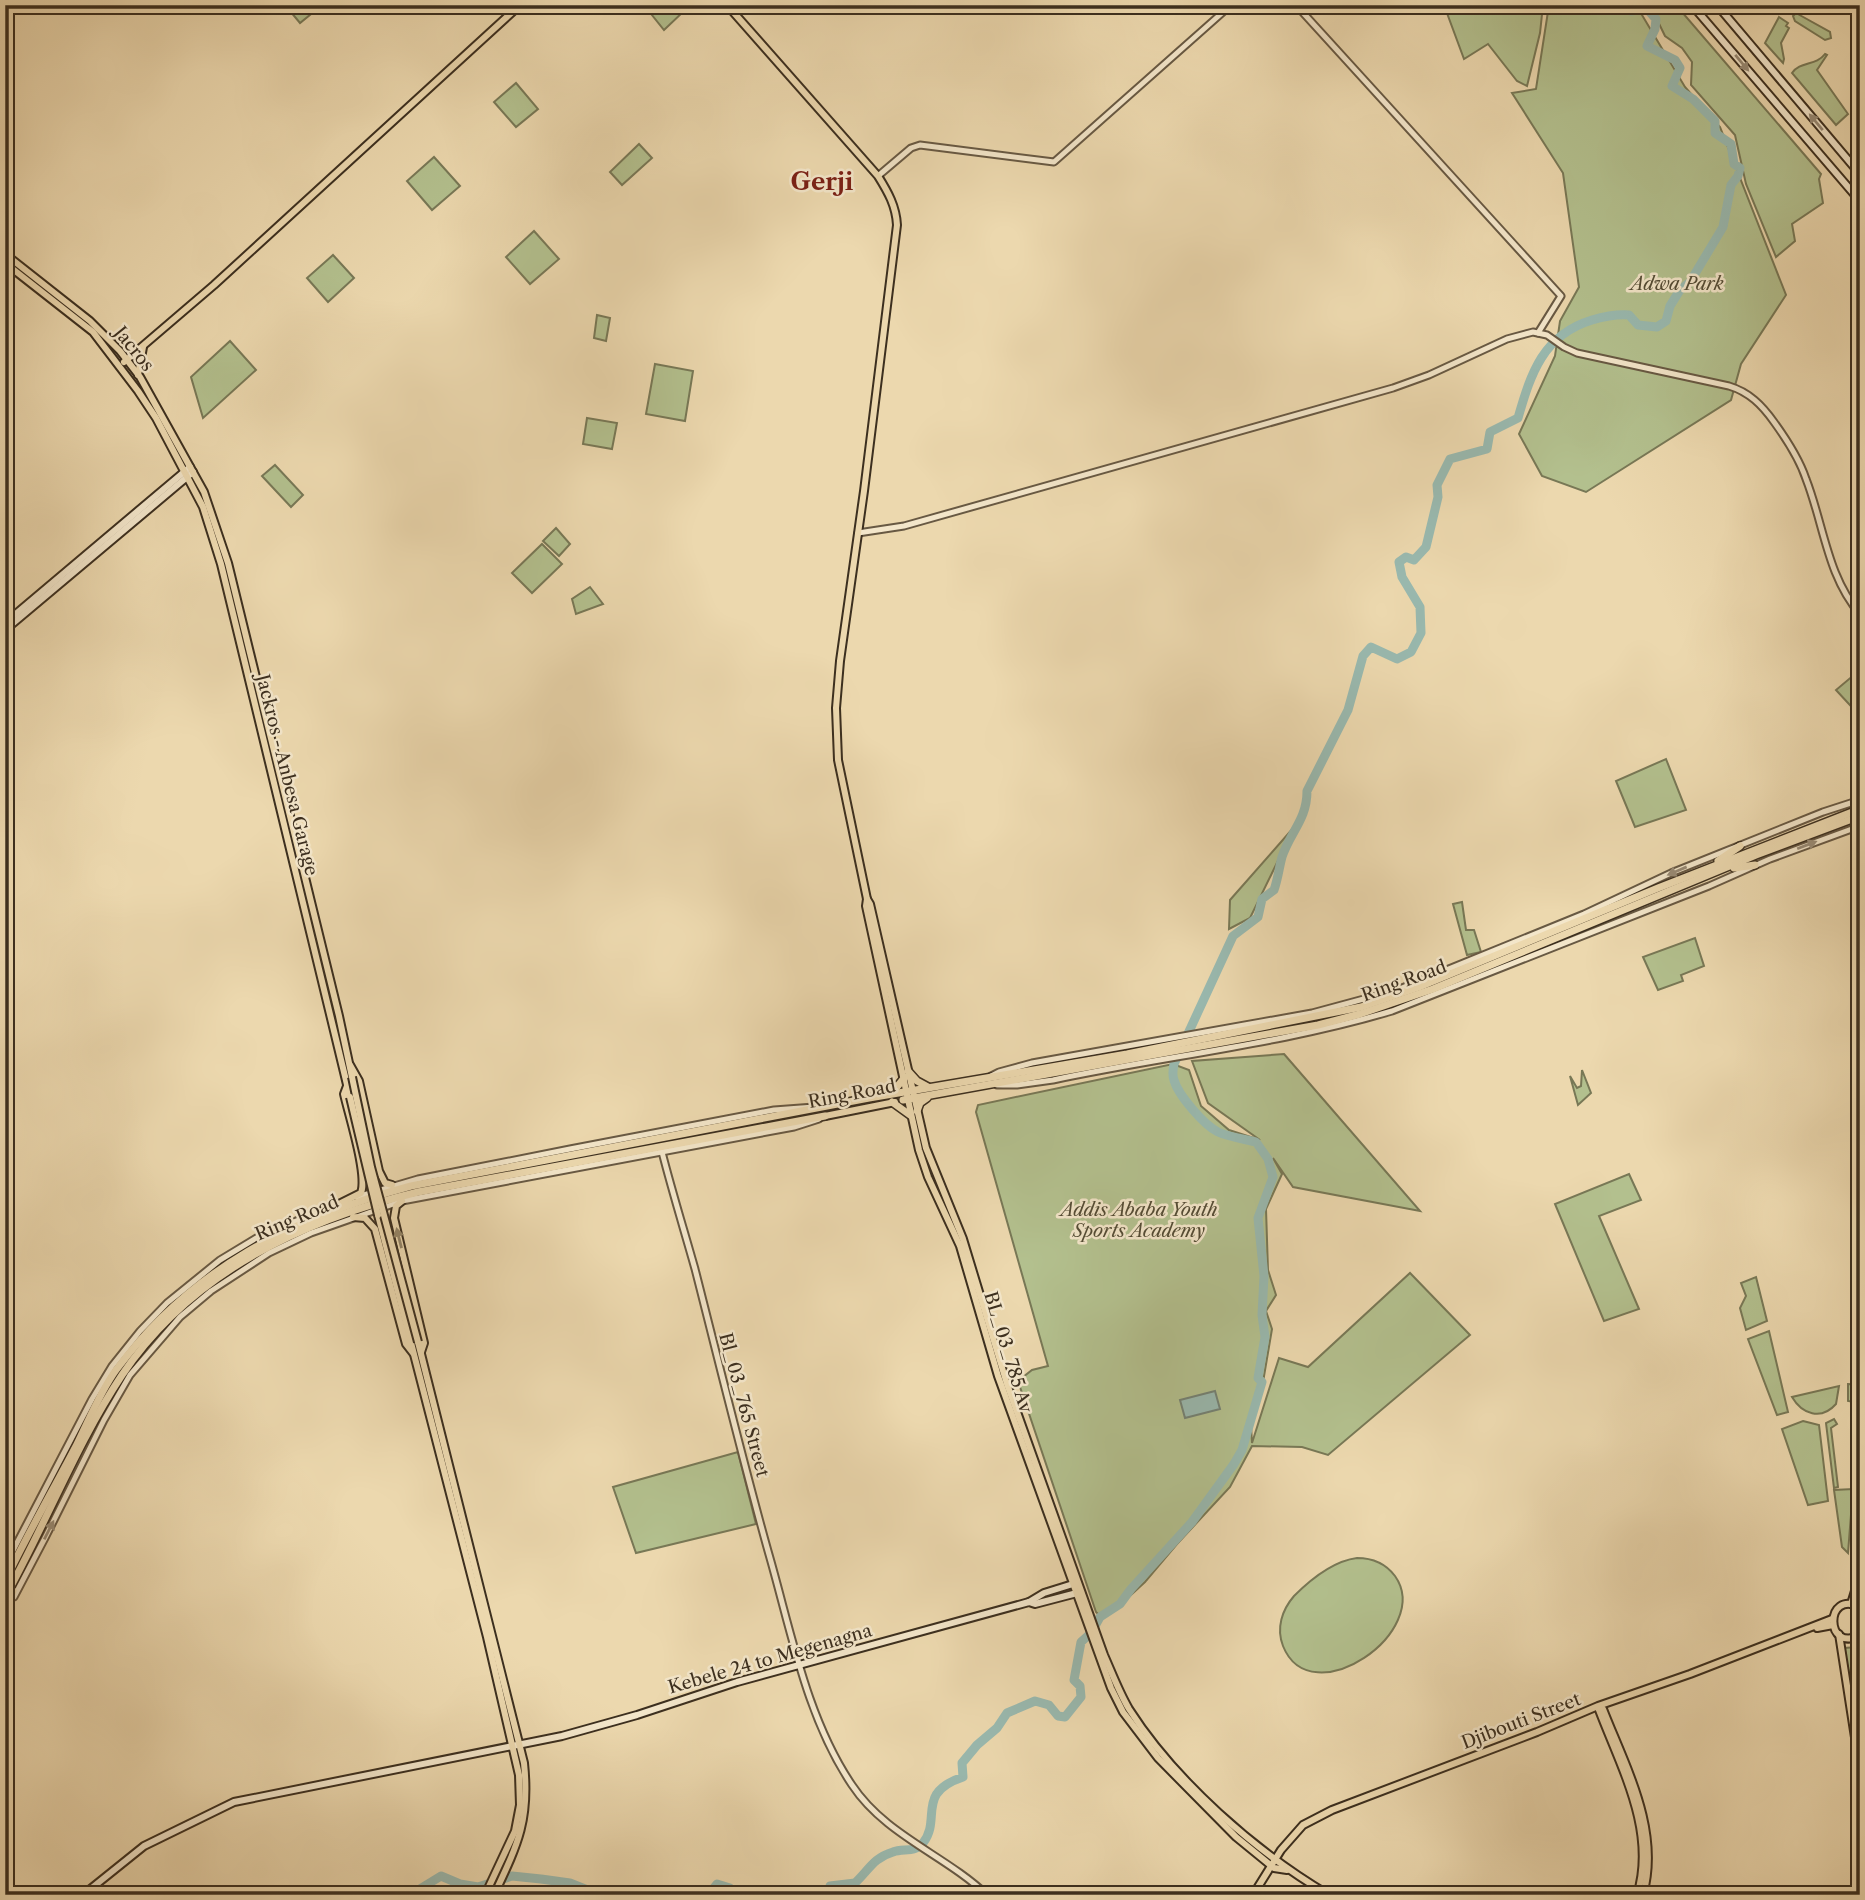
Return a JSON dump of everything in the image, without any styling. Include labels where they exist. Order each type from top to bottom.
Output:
[{"type":"highway","name":"Ring Road","points":[[5,1597],[102,1408],[148,1341],[175,1313],[216,1278],[262,1249],[304,1230],[371,1204],[418,1192],[891,1098],[1318,1025],[1360,1014],[1469,975],[1860,809]]},
{"type":"highway","name":"Ring Road","points":[[989,1081],[1170,1054],[1180,1049],[1188,1038],[1308,1019],[1375,1003],[1705,869],[1860,816]]},
{"type":"highway","points":[[1705,869],[1740,846]]},
{"type":"highway","points":[[1716,872],[1755,865]]},
{"type":"highway","points":[[906,1074],[929,1092],[914,1113],[891,1098],[906,1074]]},
{"type":"highway","name":"Ring Road","points":[[5,1581],[116,1370],[136,1344],[182,1298],[261,1242],[319,1216],[411,1186],[822,1112]]},
{"type":"highway","points":[[5,1611],[22,1566]]},
{"type":"main road","points":[[120,366],[214,285],[520,5]]},
{"type":"main road","name":"BL_03_785 Av","points":[[727,5],[878,176],[892,202],[897,225],[840,661],[838,760],[867,899],[867,915],[909,1096],[933,1170],[963,1239],[1007,1384],[1087,1613]]},
{"type":"main road","points":[[1692,5],[1860,201]]},
{"type":"main road","points":[[1698,11],[1704,5]]},
{"type":"main road","points":[[1717,5],[1860,174]]},
{"type":"main road","points":[[1767,91],[1780,80]]},
{"type":"main road","name":"Jacros","points":[[5,254],[90,321],[126,359],[138,375],[189,472]]},
{"type":"main road","name":"Jacros","points":[[5,263],[93,332],[152,410],[204,492],[221,537],[237,599],[306,896]]},
{"type":"main road","points":[[138,375],[143,347]]},
{"type":"main road","points":[[5,623],[189,472]]},
{"type":"main road","points":[[5,630],[189,472]]},
{"type":"main road","name":"Jackros - Anbesa Garage","points":[[189,472],[214,538],[306,896],[347,1084]]},
{"type":"main road","points":[[306,896],[527,1790],[527,1807],[518,1841],[493,1891],[485,1895]]},
{"type":"main road","points":[[349,1064],[359,1081],[379,1171],[385,1183],[392,1185]]},
{"type":"main road","points":[[347,1084],[368,1181],[415,1344]]},
{"type":"main road","points":[[339,1204],[361,1193],[363,1187],[344,1094],[347,1084]]},
{"type":"main road","name":"BL_03_785 Av","points":[[914,1113],[928,1177],[960,1246],[998,1376],[1073,1584],[1087,1613]]},
{"type":"main road","points":[[402,1201],[396,1206],[394,1218],[424,1343],[417,1353]]},
{"type":"main road","points":[[353,1217],[365,1218],[375,1229],[406,1344],[417,1353]]},
{"type":"main road","points":[[1851,1604],[1860,1562]]},
{"type":"main road","points":[[1028,1602],[1044,1592],[1073,1584]]},
{"type":"main road","points":[[1028,1602],[1035,1604],[1077,1593]]},
{"type":"main road","name":"Kebele 24 to Megenagna","points":[[83,1895],[144,1846],[233,1802],[517,1746],[602,1725],[737,1682],[1028,1602]]},
{"type":"main road","points":[[1860,1607],[1851,1604],[1837,1609],[1833,1622],[1839,1634],[1860,1770]]},
{"type":"main road","points":[[1087,1613],[1111,1688],[1141,1738],[1232,1833],[1273,1867],[1287,1870],[1329,1895]]},
{"type":"main road","name":"Djibouti Street","points":[[1283,1850],[1302,1829],[1370,1796],[1833,1622]]},
{"type":"main road","name":"Djibouti Street","points":[[1255,1895],[1283,1850],[1303,1825],[1354,1800],[1833,1622]]},
{"type":"main road","points":[[1093,1633],[1122,1696],[1146,1734],[1234,1828],[1260,1848],[1273,1867]]},
{"type":"main road","points":[[1839,1634],[1849,1638],[1860,1635]]},
{"type":"main road","points":[[1860,1698],[1860,1713]]},
{"type":"main road","points":[[1601,1709],[1642,1830],[1644,1861],[1637,1895]]},
{"type":"main road","points":[[1601,1709],[1647,1829],[1650,1851],[1643,1895]]},
{"type":"main road","points":[[493,1891],[497,1871],[515,1831],[520,1805],[517,1746]]},
{"type":"main road","points":[[1260,1848],[1283,1850]]},
{"type":"street","points":[[878,176],[911,148],[920,145],[1054,162],[1231,5]]},
{"type":"street","points":[[1296,5],[1561,296],[1538,333]]},
{"type":"street","points":[[858,533],[904,526],[1393,388],[1438,371],[1507,338],[1538,333],[1586,355],[1729,386],[1748,393],[1769,415],[1798,460],[1807,479],[1833,568],[1846,598],[1860,614]]},
{"type":"street","name":"Ring Road","points":[[989,1081],[999,1072],[1032,1063],[1188,1038],[1199,1033],[1342,1006],[1397,989],[1584,914],[1671,873],[1824,811],[1860,800]]},
{"type":"street","name":"Ring Road","points":[[1180,1049],[1339,1027],[1402,1008],[1755,865],[1860,826]]},
{"type":"street","points":[[6,1566],[92,1399],[112,1366],[167,1303],[220,1260],[262,1234],[392,1185],[774,1110],[803,1106],[822,1112]]},
{"type":"street","points":[[5,1611],[46,1538],[109,1410],[130,1375],[180,1317],[211,1291],[252,1263],[311,1233],[402,1201],[806,1124],[822,1112]]},
{"type":"street","name":"Bl_03_765 Street","points":[[662,1152],[695,1269],[730,1413],[800,1665],[817,1716],[851,1785],[878,1816],[965,1875],[987,1895]]},
{"type":"green space","points":[[285,5],[313,5],[316,10],[300,23]]},
{"type":"green space","points":[[644,5],[677,5],[683,12],[664,30]]},
{"type":"green space","points":[[1444,5],[1543,5],[1540,33],[1527,86],[1517,81],[1488,44],[1464,59]]},
{"type":"green space","name":"Adwa Park","points":[[1549,5],[1636,5],[1685,87],[1720,127],[1786,295],[1741,364],[1731,400],[1586,492],[1542,476],[1519,434],[1555,356],[1560,321],[1579,287],[1563,173],[1512,93],[1536,89]]},
{"type":"green space","points":[[1650,5],[1667,5],[1675,12],[1682,12],[1821,174],[1819,179],[1823,203],[1792,224],[1795,241],[1776,257],[1746,184],[1735,135],[1691,85],[1692,62],[1682,48],[1665,36]]},
{"type":"green space","points":[[1796,13],[1830,32],[1831,38],[1825,40],[1795,21],[1793,16]]},
{"type":"green space","points":[[1779,17],[1788,23],[1786,26],[1789,28],[1781,43],[1783,63],[1765,43]]},
{"type":"green space","points":[[1827,55],[1817,70],[1848,114],[1836,125],[1792,73]]},
{"type":"green space","points":[[516,83],[538,109],[516,127],[494,102]]},
{"type":"green space","points":[[639,144],[652,158],[622,185],[610,172]]},
{"type":"green space","points":[[434,157],[460,186],[432,210],[407,181]]},
{"type":"green space","points":[[534,231],[559,259],[530,284],[506,257]]},
{"type":"green space","points":[[333,255],[354,278],[328,302],[307,278]]},
{"type":"green space","points":[[597,315],[610,318],[606,341],[594,338]]},
{"type":"green space","points":[[230,341],[256,370],[203,418],[191,377]]},
{"type":"green space","points":[[655,364],[693,371],[685,421],[646,414]]},
{"type":"green space","points":[[587,418],[617,423],[612,449],[583,444]]},
{"type":"green space","points":[[275,465],[303,495],[291,507],[262,476]]},
{"type":"green space","points":[[556,528],[570,544],[559,556],[543,541]]},
{"type":"green space","points":[[542,544],[562,564],[532,593],[512,573]]},
{"type":"green space","points":[[590,587],[603,604],[576,614],[572,599]]},
{"type":"green space","points":[[1855,674],[1860,679],[1860,716],[1836,690]]},
{"type":"green space","points":[[1666,759],[1686,810],[1635,827],[1616,781]]},
{"type":"green space","points":[[1295,826],[1250,918],[1229,929],[1230,900]]},
{"type":"green space","points":[[1462,902],[1466,930],[1474,930],[1481,952],[1467,955],[1453,904]]},
{"type":"green space","points":[[1695,938],[1704,966],[1681,975],[1683,981],[1658,990],[1643,957]]},
{"type":"green space","name":"Addis Ababa Youth Sports Academy","points":[[1284,1054],[1420,1211],[1293,1187],[1273,1158],[1282,1174],[1266,1209],[1268,1270],[1276,1295],[1266,1311],[1272,1329],[1261,1394],[1251,1425],[1252,1443],[1279,1358],[1308,1367],[1410,1273],[1470,1335],[1328,1455],[1302,1447],[1252,1446],[1230,1487],[1145,1582],[1119,1606],[1099,1615],[1018,1381],[1032,1370],[1048,1366],[976,1112],[978,1105],[1173,1064],[1189,1070],[1201,1106],[1229,1130],[1260,1140],[1208,1103],[1192,1061]]},
{"type":"green space","points":[[1582,1070],[1591,1093],[1578,1105],[1570,1076],[1577,1088],[1581,1086]]},
{"type":"green space","points":[[1629,1174],[1641,1200],[1599,1216],[1639,1309],[1604,1321],[1555,1204]]},
{"type":"green space","points":[[1756,1277],[1767,1321],[1746,1330],[1740,1308],[1746,1296],[1741,1283]]},
{"type":"green space","points":[[1769,1331],[1788,1412],[1777,1415],[1748,1339]]},
{"type":"green space","points":[[1848,1384],[1860,1385],[1860,1403],[1848,1401]]},
{"type":"green space","points":[[1839,1386],[1836,1404],[1818,1414],[1801,1408],[1792,1397]]},
{"type":"green space","points":[[1834,1419],[1837,1424],[1831,1428],[1838,1487],[1834,1488],[1826,1423]]},
{"type":"green space","points":[[1803,1421],[1819,1425],[1828,1501],[1808,1505],[1782,1429]]},
{"type":"green space","points":[[738,1452],[756,1524],[636,1553],[613,1487]]},
{"type":"green space","points":[[1853,1489],[1848,1553],[1842,1547],[1834,1490]]},
{"type":"green space","points":[[1357,1558],[1378,1562],[1395,1576],[1403,1598],[1398,1620],[1384,1641],[1364,1658],[1341,1669],[1318,1672],[1297,1665],[1281,1639],[1280,1626],[1286,1607],[1315,1577],[1339,1563]]},
{"type":"green space","points":[[1858,1647],[1854,1700],[1844,1648]]},
{"type":"water","points":[[1215,1391],[1220,1409],[1185,1418],[1180,1400]]},
{"type":"waterway","points":[[852,1895],[835,1893],[830,1886],[855,1883],[886,1855],[920,1846],[928,1834],[934,1799],[939,1791],[948,1783],[963,1777],[962,1763],[977,1745],[997,1728],[1007,1713],[1035,1701],[1049,1705],[1058,1716],[1065,1717],[1081,1697],[1080,1686],[1074,1680],[1081,1642],[1091,1633],[1100,1617],[1120,1604],[1192,1522],[1242,1450],[1262,1382],[1258,1378],[1265,1337],[1262,1315],[1264,1276],[1258,1218],[1273,1177],[1268,1159],[1256,1142],[1218,1132],[1192,1109],[1176,1086],[1174,1064],[1233,936],[1258,917],[1262,899],[1274,890],[1285,848],[1304,810],[1307,791],[1348,710],[1363,656],[1371,647],[1397,659],[1411,652],[1421,633],[1420,607],[1402,577],[1399,562],[1406,557],[1414,560],[1426,547],[1438,497],[1437,485],[1450,459],[1487,449],[1490,432],[1518,418],[1534,371],[1550,346],[1562,335],[1592,320],[1611,316],[1629,315],[1638,325],[1657,327],[1666,321],[1670,306],[1680,290],[1690,282],[1723,227],[1731,185],[1740,168],[1734,164],[1731,144],[1715,133],[1715,121],[1693,99],[1672,86],[1680,68],[1675,60],[1647,46],[1655,29],[1656,19],[1647,9],[1631,11],[1624,8],[1625,5]]},
{"type":"waterway","points":[[410,1895],[441,1876],[460,1884],[478,1887],[512,1876],[541,1879],[570,1883],[595,1893],[606,1890],[617,1895]]},
{"type":"waterway","points":[[687,1895],[709,1894],[717,1884],[730,1888],[735,1895]]},
{"type":"district","name":"Gerji","points":[[822,182]]}]
